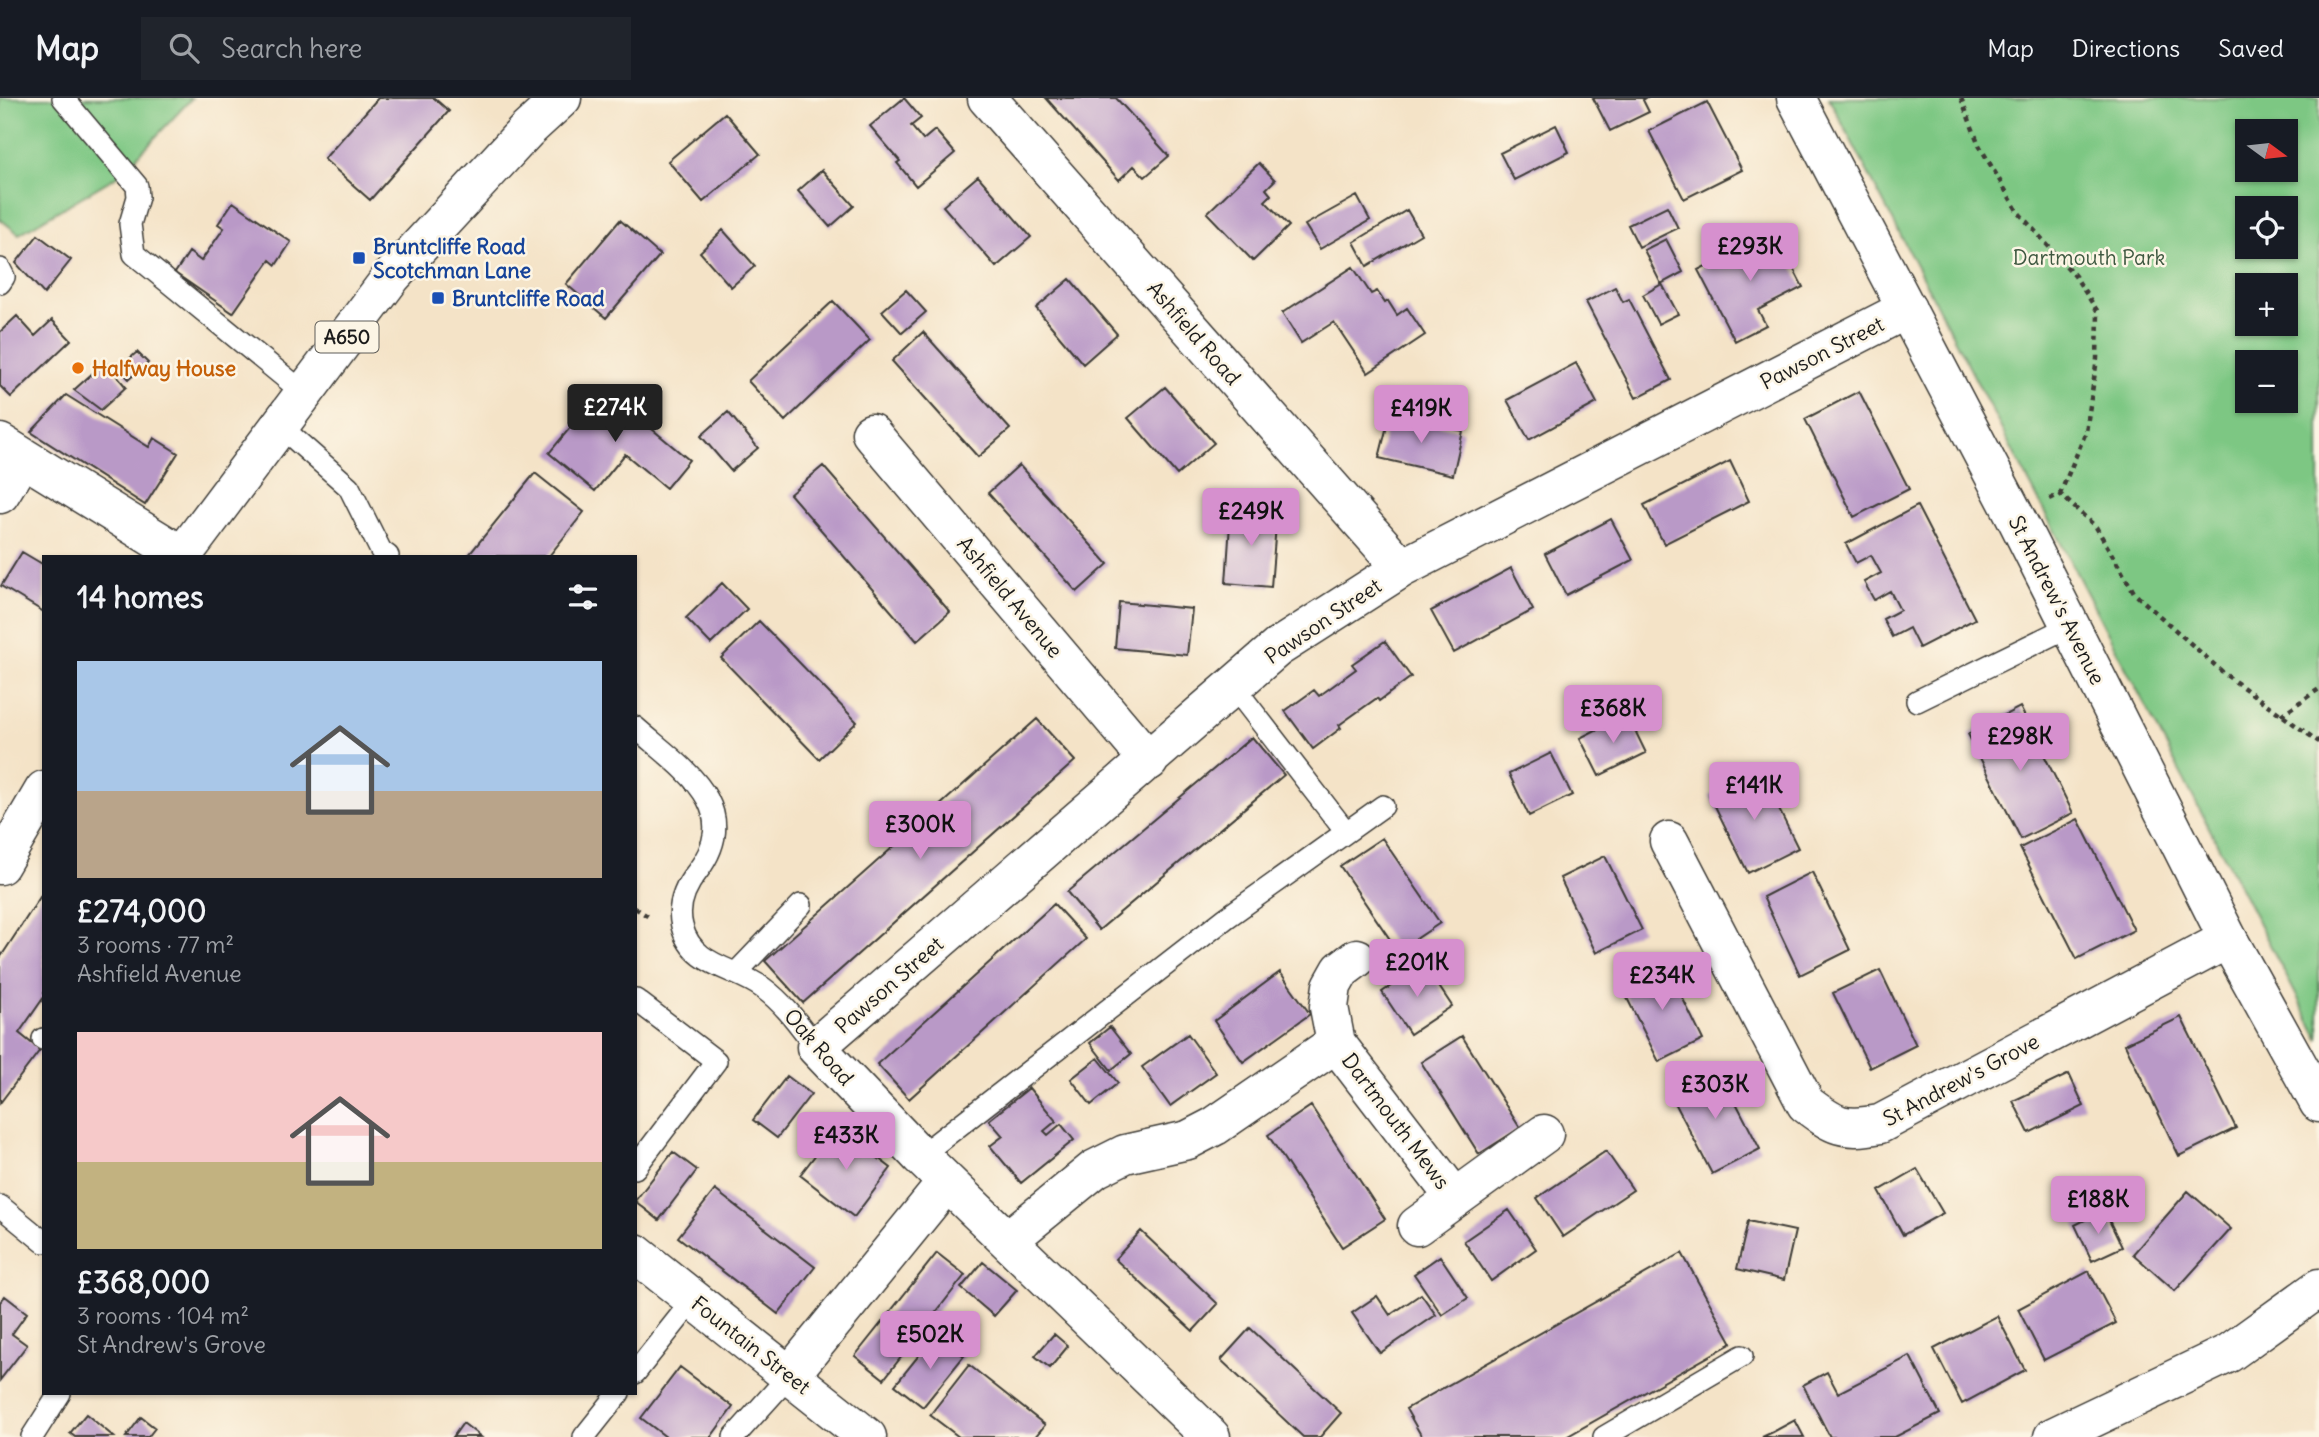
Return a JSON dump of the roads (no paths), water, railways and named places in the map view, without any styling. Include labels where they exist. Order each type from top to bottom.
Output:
[{"type":"street","name":"A650","points":[[184,555],[393,276],[526,131],[562,98]]},
{"type":"street","name":"Ashfield Road","points":[[987,98],[1402,568]]},
{"type":"street","name":"St Andrew's Avenue","points":[[1796,98],[2015,516],[2228,939],[2319,1102]]},
{"type":"street","name":"Pawson Street","points":[[816,1047],[1277,649],[1402,568],[1907,309]]},
{"type":"street","name":"Ashfield Avenue","points":[[871,433],[1149,761]]},
{"type":"street","points":[[0,494],[11,450],[181,555]]},
{"type":"street","points":[[0,865],[42,793]]},
{"type":"street","name":"St Andrew's Grove","points":[[1670,841],[1807,1104],[1831,1123],[1856,1128],[1880,1124],[2228,939]]},
{"type":"street","name":"Dartmouth Mews","points":[[1357,958],[1341,970],[1332,986],[1329,1007],[1336,1043],[1455,1199]]},
{"type":"street","name":"Dartmouth Mews","points":[[1008,1240],[1095,1169],[1125,1154],[1188,1140],[1215,1126],[1336,1043]]},
{"type":"street","name":"Oak Road","points":[[816,1047],[920,1156],[1211,1437]]},
{"type":"street","name":"Dartmouth Mews","points":[[1417,1226],[1544,1134]]},
{"type":"street","points":[[790,1375],[947,1182]]},
{"type":"street","name":"Fountain Street","points":[[637,1255],[867,1437]]},
{"type":"street","points":[[2053,1437],[2229,1353],[2319,1288]]},
{"type":"lane","points":[[63,98],[137,186],[138,197],[130,224],[134,254],[304,393]]},
{"type":"lane","points":[[0,269],[4,273],[0,283]]},
{"type":"lane","points":[[280,426],[349,487],[381,551],[387,555]]},
{"type":"lane","points":[[1917,701],[2070,626]]},
{"type":"lane","points":[[1233,686],[1346,832]]},
{"type":"lane","name":"Oak Road","points":[[637,729],[694,780],[710,801],[716,823],[712,846],[686,885],[681,905],[681,926],[698,955],[713,965],[736,973],[762,987],[789,1012],[816,1047]]},
{"type":"lane","points":[[920,1156],[1226,918],[1383,806]]},
{"type":"lane","points":[[736,973],[801,905]]},
{"type":"lane","points":[[637,1001],[716,1061],[637,1165]]},
{"type":"lane","points":[[0,1206],[42,1240]]},
{"type":"lane","points":[[637,1370],[693,1300]]},
{"type":"lane","points":[[1604,1437],[1742,1356]]},
{"type":"lane","points":[[734,1437],[790,1375]]},
{"type":"lane","points":[[32,1437],[59,1395]]},
{"type":"lane","points":[[584,1437],[617,1395]]},
{"type":"place","name":"Bruntcliffe Road Scotchman Lane","points":[[359,258]]},
{"type":"place","name":"Bruntcliffe Road","points":[[438,298]]},
{"type":"place","name":"Halfway House","points":[[78,368]]},
{"type":"park label","name":"Dartmouth Park","points":[[2089,257]]}]
